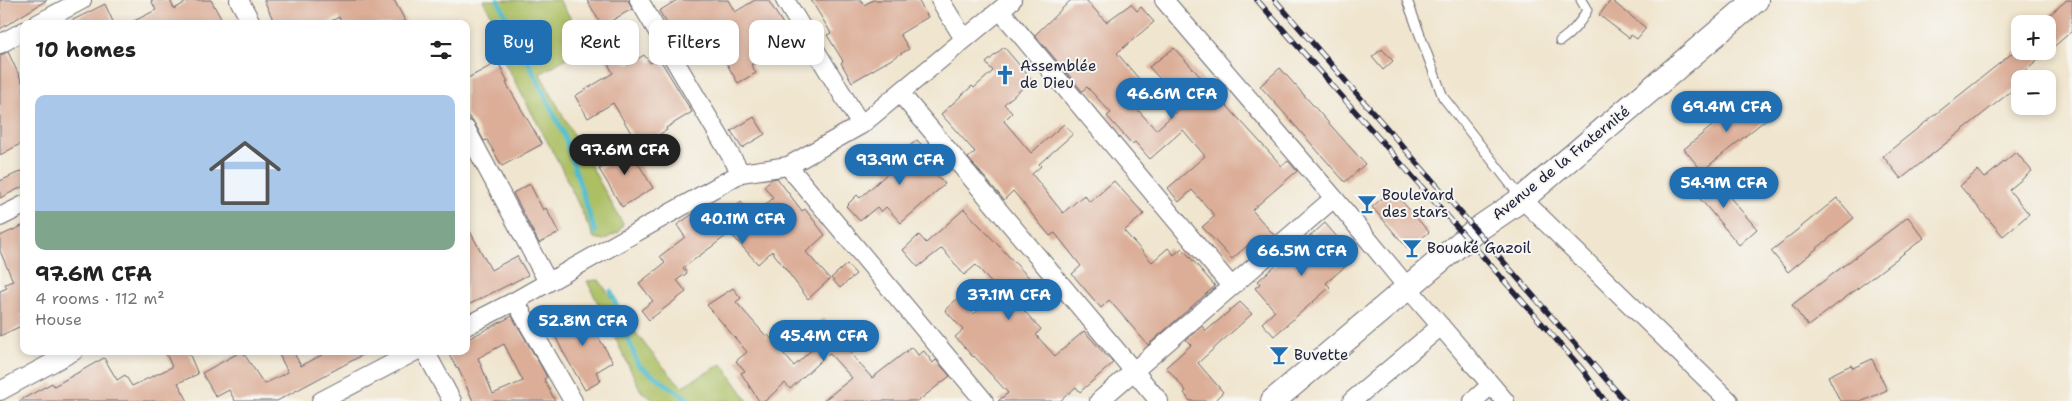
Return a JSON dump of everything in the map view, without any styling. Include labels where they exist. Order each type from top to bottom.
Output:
[{"type":"main road","name":"Avenue de la Fraternité","points":[[1273,401],[1475,231],[1522,199],[1756,0]]},
{"type":"street","points":[[44,20],[82,0]]},
{"type":"street","points":[[239,0],[250,20]]},
{"type":"street","points":[[639,0],[741,173]]},
{"type":"street","points":[[785,0],[861,125]]},
{"type":"street","points":[[940,0],[964,40]]},
{"type":"street","points":[[1164,0],[1505,401]]},
{"type":"street","points":[[470,324],[515,301],[741,173],[788,166],[861,125],[1006,5],[1231,286]]},
{"type":"street","points":[[0,44],[20,33]]},
{"type":"street","points":[[900,93],[1159,401]]},
{"type":"street","points":[[470,136],[548,282]]},
{"type":"street","points":[[788,166],[984,401]]},
{"type":"street","points":[[1099,401],[1334,198]]},
{"type":"street","points":[[1522,199],[1730,401]]},
{"type":"street","points":[[0,217],[20,207]]},
{"type":"street","points":[[515,301],[574,401]]},
{"type":"street","points":[[1352,401],[1441,326]]},
{"type":"street","points":[[0,391],[67,355]]},
{"type":"street","points":[[321,401],[408,355]]},
{"type":"street","points":[[427,355],[452,401]]},
{"type":"street","points":[[1473,401],[1491,385]]},
{"type":"lane","points":[[1407,0],[1443,97],[1522,199]]},
{"type":"lane","points":[[1560,41],[1568,36],[1583,18],[1587,10],[1581,0]]},
{"type":"green space","points":[[483,0],[559,0],[572,20],[562,20],[562,61],[540,74],[623,224],[619,232],[603,240],[594,238],[560,165],[506,65],[552,65],[552,20],[494,20]]},
{"type":"green space","points":[[599,280],[648,349],[682,386],[722,364],[748,401],[655,401],[641,391],[587,281]]},
{"type":"building","points":[[0,0],[47,0],[0,29]]},
{"type":"building","points":[[151,0],[170,0],[174,9],[190,0],[211,0],[222,20],[136,20],[156,10]]},
{"type":"building","points":[[264,0],[394,0],[405,20],[340,20],[339,17],[333,20],[273,20]]},
{"type":"building","points":[[587,0],[628,0],[632,9],[613,20],[599,20]]},
{"type":"building","points":[[677,0],[728,0],[735,12],[755,0],[768,0],[780,20],[749,20],[749,65],[751,65],[756,73],[738,83],[727,65],[739,65],[739,20],[665,20],[659,11]]},
{"type":"building","points":[[811,0],[861,0],[864,5],[873,0],[918,0],[928,17],[900,34],[909,49],[852,82],[841,63],[843,61],[827,35],[831,33]]},
{"type":"building","points":[[1071,0],[1086,0],[1106,22],[1131,4],[1137,11],[1141,7],[1154,22],[1117,53],[1145,86],[1128,99],[1156,130],[1184,105],[1149,67],[1174,48],[1282,166],[1288,161],[1297,171],[1252,210],[1274,235],[1262,247],[1255,239],[1232,259],[1202,227],[1215,216],[1192,190],[1179,202],[1168,188],[1205,156],[1183,130],[1150,159],[1135,142],[1132,144],[1107,116],[1111,113],[1087,87],[1082,91],[1035,35]]},
{"type":"building","points":[[1611,0],[1646,28],[1637,39],[1631,35],[1629,38],[1599,15]]},
{"type":"building","points":[[2067,0],[2072,0],[2072,31],[2056,45],[2056,15],[2049,15]]},
{"type":"building","points":[[105,4],[112,20],[73,20]]},
{"type":"building","points":[[1004,47],[1032,80],[1004,104],[1012,113],[1004,121],[1031,153],[1064,124],[1073,134],[1039,164],[1041,166],[1032,174],[1063,213],[1084,195],[1090,202],[1114,181],[1144,214],[1124,231],[1152,262],[1168,248],[1174,255],[1182,248],[1215,286],[1148,345],[1109,300],[1101,308],[1072,274],[1081,266],[1055,233],[1050,236],[1013,191],[1004,200],[968,158],[975,152],[941,114],[972,86],[974,88],[993,71],[986,63]]},
{"type":"building","points":[[1382,49],[1393,61],[1383,70],[1372,57]]},
{"type":"building","points":[[8,52],[20,78],[20,144],[0,155],[0,55]]},
{"type":"building","points":[[2011,54],[2011,60],[2038,60],[2027,70],[2011,70],[2011,91],[1901,179],[1883,156]]},
{"type":"building","points":[[644,55],[649,65],[663,65],[692,112],[666,128],[667,130],[639,146],[613,103],[588,118],[575,96],[613,73],[609,65],[639,65],[639,58]]},
{"type":"building","points":[[492,65],[500,65],[508,82],[506,83],[542,144],[502,166],[487,140],[484,141],[470,118],[470,77]]},
{"type":"building","points":[[1280,68],[1365,164],[1345,182],[1260,86]]},
{"type":"building","points":[[1751,94],[1769,117],[1702,171],[1684,149]]},
{"type":"building","points":[[754,117],[765,134],[742,148],[731,131]]},
{"type":"building","points":[[917,140],[930,153],[922,160],[945,184],[901,223],[886,207],[881,212],[877,207],[860,221],[846,206],[857,195],[860,198],[888,173],[883,168]]},
{"type":"building","points":[[626,143],[653,188],[622,207],[599,169],[611,163],[606,154]]},
{"type":"building","points":[[2016,152],[2032,171],[2009,190],[2029,214],[2003,236],[1960,186],[1978,170],[1985,178]]},
{"type":"building","points":[[20,172],[20,188],[0,198],[0,181]]},
{"type":"building","points":[[1709,173],[1757,229],[1739,245],[1691,188]]},
{"type":"building","points":[[777,178],[802,211],[805,209],[825,235],[806,252],[830,279],[808,299],[772,251],[758,264],[730,233],[683,268],[687,273],[677,280],[686,292],[649,320],[641,310],[653,301],[639,283],[665,263],[660,256],[685,237],[677,225],[701,208],[713,223],[741,202],[752,217],[773,198],[764,186],[772,179]]},
{"type":"building","points":[[530,184],[543,210],[546,208],[559,233],[539,243],[513,193]]},
{"type":"building","points":[[1392,190],[1429,232],[1409,250],[1372,207]]},
{"type":"building","points":[[1837,198],[1854,218],[1788,272],[1771,251]]},
{"type":"building","points":[[964,209],[1036,285],[1031,289],[1039,298],[1024,311],[1041,329],[1036,335],[1055,356],[1084,331],[1113,363],[1080,392],[1076,387],[1060,401],[998,401],[1008,393],[955,337],[963,330],[945,310],[959,297],[974,314],[999,292],[976,265],[964,275],[942,248],[918,267],[903,250],[919,235],[926,243]]},
{"type":"building","points":[[1908,217],[1924,238],[1808,326],[1792,305]]},
{"type":"building","points":[[1325,223],[1355,258],[1326,283],[1330,287],[1274,336],[1262,323],[1275,311],[1255,288],[1260,284],[1258,281],[1288,251],[1289,253],[1298,247]]},
{"type":"building","points":[[20,227],[20,326],[0,336],[0,291],[7,288],[5,284],[13,281],[0,251],[0,236]]},
{"type":"building","points":[[470,231],[491,270],[517,256],[528,275],[470,304]]},
{"type":"building","points":[[847,264],[856,274],[840,288],[831,278]]},
{"type":"building","points":[[733,288],[741,298],[736,302],[766,336],[768,335],[794,366],[819,343],[808,332],[823,318],[845,341],[854,333],[863,343],[851,354],[872,378],[912,347],[918,355],[924,351],[933,363],[936,360],[950,376],[918,401],[823,401],[852,378],[829,353],[790,389],[785,383],[765,401],[759,401],[741,373],[745,371],[736,361],[747,352],[707,305]]},
{"type":"building","points":[[1240,302],[1252,314],[1198,363],[1223,392],[1214,401],[1190,401],[1184,393],[1186,391],[1166,367],[1191,345],[1186,340],[1202,326],[1206,331]]},
{"type":"building","points":[[593,310],[602,330],[596,333],[613,362],[596,372],[601,381],[585,390],[550,325],[564,319],[566,323]]},
{"type":"building","points":[[512,316],[547,377],[544,379],[555,401],[473,401],[449,355],[470,355],[470,338]],"holes":[[[504,344],[523,381],[493,394],[478,358]]]},
{"type":"building","points":[[167,355],[190,355],[198,374],[178,383],[188,401],[19,401],[52,383],[54,386],[104,358],[117,380],[125,375],[132,386],[172,367]]},
{"type":"building","points":[[235,355],[245,355],[264,384],[288,372],[279,355],[295,355],[301,366],[322,355],[363,355],[277,401],[235,401],[229,390],[216,397],[202,373]]},
{"type":"building","points":[[1872,359],[1887,390],[1863,401],[1840,401],[1828,376],[1851,365],[1853,368]]},
{"type":"waterway","points":[[498,0],[564,135],[595,232]]},
{"type":"waterway","points":[[611,291],[638,365],[691,401]]},
{"type":"railway","points":[[1257,0],[1582,369],[1605,401]]},
{"type":"railway","points":[[1275,0],[1625,401]]},
{"type":"place","name":"Assemblée de Dieu","points":[[1005,75]]},
{"type":"place","name":"Boulevard des stars","points":[[1367,204]]},
{"type":"place","name":"Bouaké Gazoil","points":[[1412,248]]},
{"type":"place","name":"Buvette","points":[[1279,355]]}]
